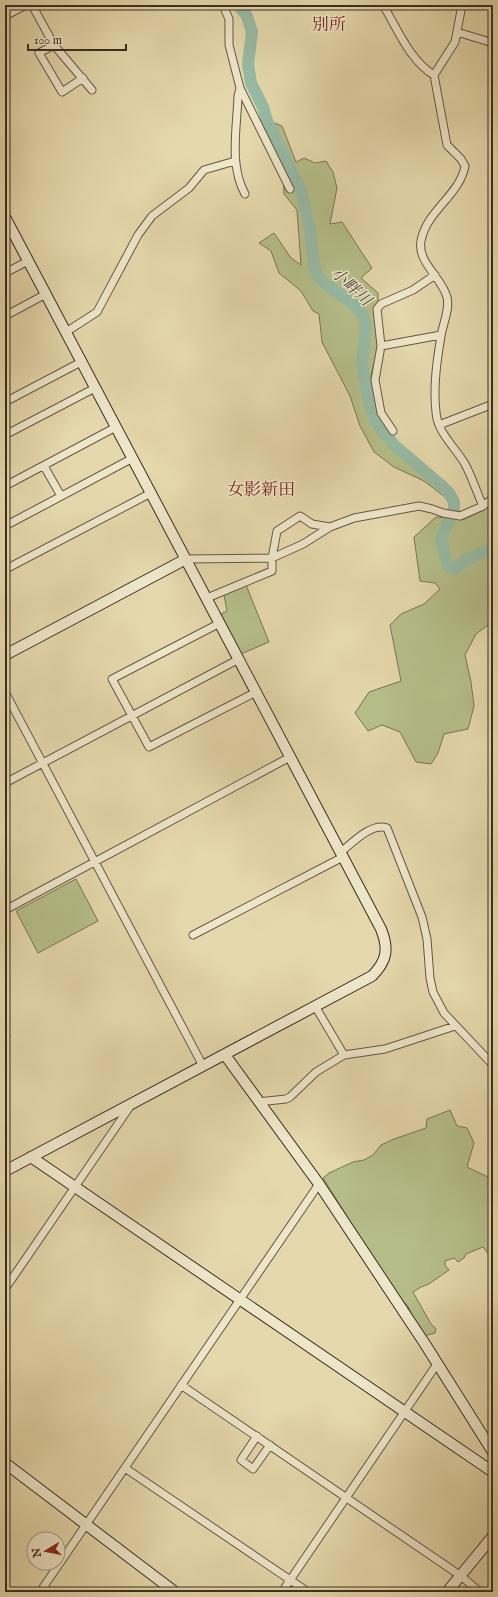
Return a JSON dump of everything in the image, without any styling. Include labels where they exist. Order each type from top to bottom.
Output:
[{"type":"street","points":[[5,16],[26,5]]},
{"type":"street","points":[[32,5],[54,44],[92,90]]},
{"type":"street","points":[[223,5],[229,19],[229,45],[240,88],[290,189]]},
{"type":"street","points":[[383,5],[409,49],[420,64],[434,76],[447,145],[461,159],[465,166],[463,174],[454,190],[425,226],[420,246],[422,254],[447,298],[447,308],[441,335],[435,386],[438,425],[464,463],[483,506]]},
{"type":"street","points":[[434,76],[452,48],[457,32],[462,5]]},
{"type":"street","points":[[457,32],[493,43]]},
{"type":"street","points":[[54,44],[39,53],[62,92],[83,78]]},
{"type":"street","points":[[240,88],[238,96],[235,161],[239,183],[245,194]]},
{"type":"street","points":[[66,332],[98,312],[138,235],[152,216],[189,188],[204,170],[235,161]]},
{"type":"street","points":[[5,217],[381,929],[384,936],[386,951],[380,967],[372,976],[225,1055],[133,1102],[31,1158],[6,1167]]},
{"type":"street","points":[[5,273],[28,261]]},
{"type":"street","points":[[393,431],[381,413],[374,380],[381,346],[377,309],[381,304],[413,290],[435,276]]},
{"type":"street","points":[[5,316],[46,294]]},
{"type":"street","points":[[381,346],[441,335]]},
{"type":"street","points":[[5,402],[81,362]]},
{"type":"street","points":[[5,436],[95,388]]},
{"type":"street","points":[[438,425],[493,404]]},
{"type":"street","points":[[5,486],[116,427]]},
{"type":"street","points":[[5,526],[133,458]]},
{"type":"street","points":[[44,466],[61,496]]},
{"type":"street","points":[[5,567],[6,569],[151,493]]},
{"type":"street","points":[[5,655],[186,559],[272,558],[303,544],[330,527],[362,517],[419,506],[458,516],[470,513],[483,506],[493,498]]},
{"type":"street","points":[[207,598],[272,571],[272,558],[277,531],[300,516],[312,524],[330,527]]},
{"type":"street","points":[[220,623],[112,679],[149,747],[256,692]]},
{"type":"street","points":[[5,783],[239,659]]},
{"type":"street","points":[[5,692],[203,1066]]},
{"type":"street","points":[[5,910],[290,757]]},
{"type":"street","points":[[193,935],[342,855],[371,830],[383,826],[387,828],[422,917],[427,939],[430,978],[433,992],[444,1013],[493,1065]]},
{"type":"street","points":[[316,1006],[344,1055]]},
{"type":"street","points":[[258,1102],[286,1099],[290,1097],[316,1072],[344,1055],[385,1049],[455,1026]]},
{"type":"street","points":[[225,1055],[319,1184],[493,1452]]},
{"type":"street","points":[[5,1289],[133,1102]]},
{"type":"street","points":[[31,1158],[239,1300],[406,1411],[493,1472]]},
{"type":"street","points":[[40,1592],[319,1184]]},
{"type":"street","points":[[282,1592],[437,1364]]},
{"type":"street","points":[[182,1385],[461,1576],[480,1592]]},
{"type":"street","points":[[257,1436],[240,1460],[253,1469],[270,1445]]},
{"type":"street","points":[[5,1463],[175,1592]]},
{"type":"street","points":[[125,1468],[308,1592]]},
{"type":"street","points":[[447,1592],[493,1536]]},
{"type":"green space","points":[[262,118],[282,126],[296,162],[304,158],[315,163],[326,161],[333,172],[337,188],[330,224],[342,222],[372,268],[361,278],[378,293],[378,346],[370,380],[378,417],[410,462],[432,480],[445,497],[424,481],[394,467],[374,452],[360,426],[350,396],[322,342],[319,314],[313,311],[301,291],[279,273],[271,251],[259,243],[274,233],[291,258],[301,265],[297,210],[284,194],[283,164]]},
{"type":"green space","points":[[493,502],[493,644],[488,625],[476,634],[465,655],[471,682],[474,706],[468,729],[444,734],[438,753],[431,764],[416,762],[400,732],[382,725],[368,731],[355,713],[369,692],[401,681],[390,625],[401,614],[424,604],[440,589],[435,583],[420,581],[414,537],[436,517],[465,519],[485,509]]},
{"type":"green space","points":[[246,585],[269,642],[241,654],[221,614],[227,611],[224,595]]},
{"type":"green space","points":[[76,879],[98,921],[38,953],[16,911]]},
{"type":"green space","points":[[450,1110],[457,1126],[467,1128],[474,1143],[467,1167],[490,1178],[493,1182],[493,1260],[483,1247],[466,1254],[464,1258],[458,1262],[454,1258],[445,1261],[445,1265],[449,1270],[429,1284],[413,1292],[431,1324],[436,1329],[435,1333],[424,1336],[415,1322],[408,1306],[397,1296],[323,1178],[329,1173],[353,1162],[364,1160],[373,1155],[381,1145],[426,1128],[427,1119]]},
{"type":"waterway","name":"小畔川","points":[[238,5],[247,16],[252,32],[248,64],[251,83],[263,107],[267,121],[301,190],[310,229],[314,265],[317,275],[323,282],[356,306],[363,315],[366,326],[362,364],[369,404],[376,422],[394,445],[441,485],[449,493],[454,502],[454,509],[441,539],[447,565],[454,569],[466,560],[493,548]]},
{"type":"district","name":"別所","points":[[329,24]]},
{"type":"district","name":"女影新田","points":[[261,489]]}]
